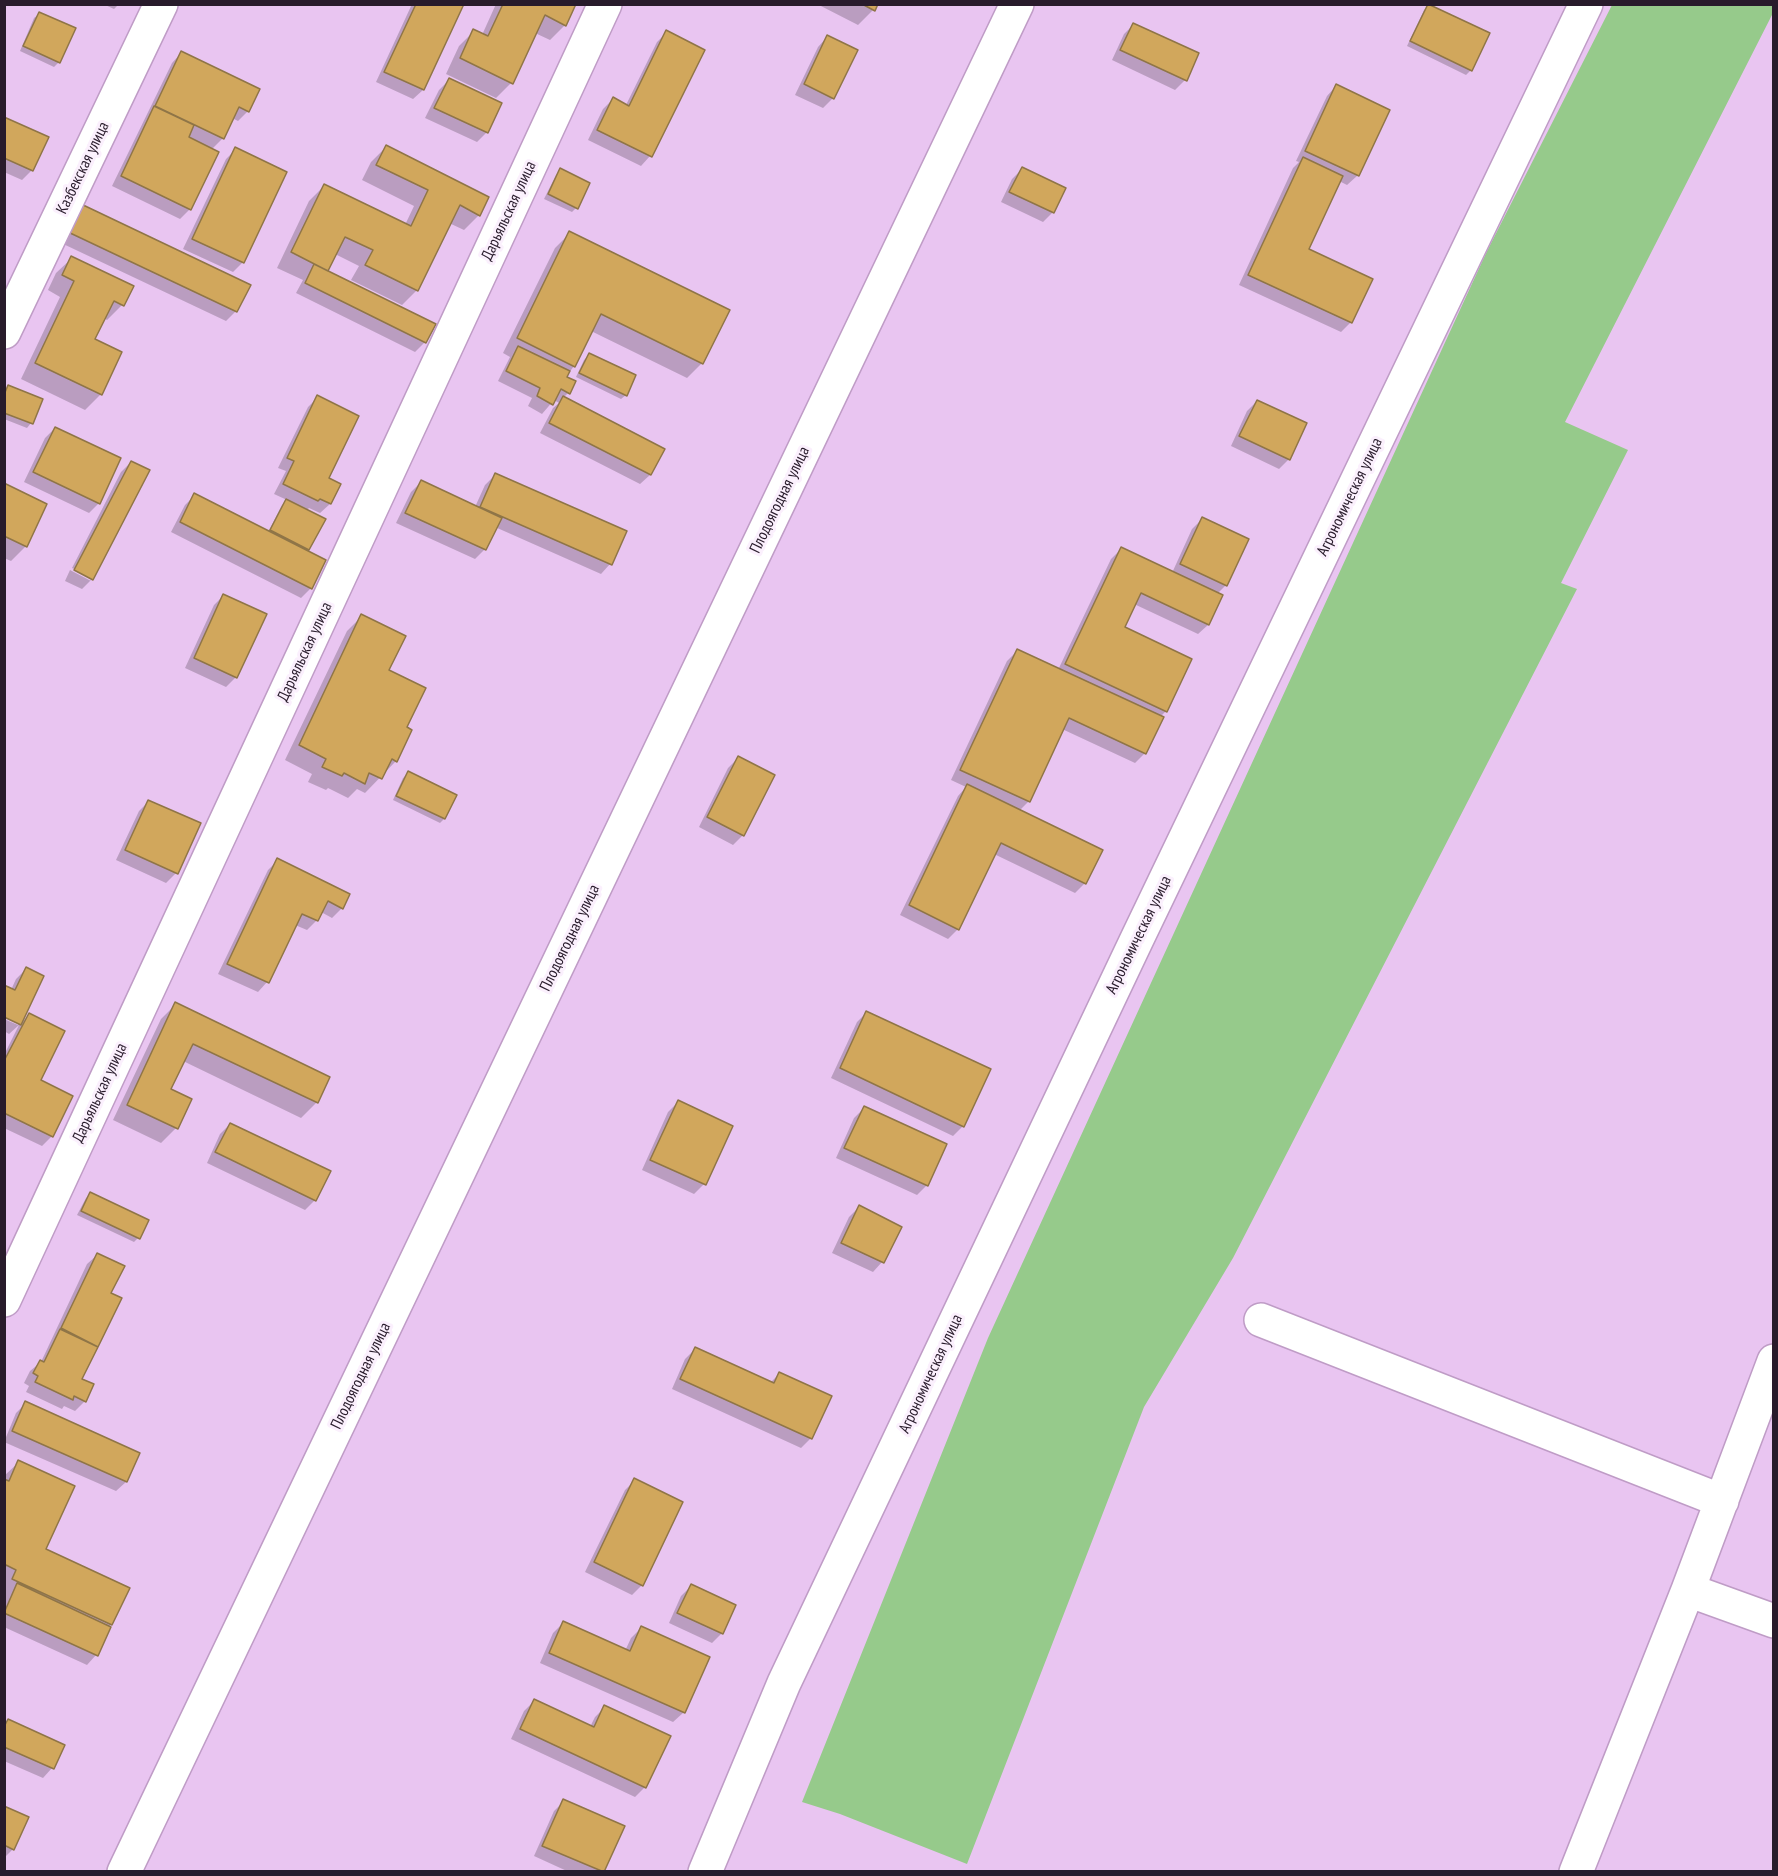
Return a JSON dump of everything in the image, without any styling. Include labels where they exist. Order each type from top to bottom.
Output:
[{"type":"street","name":"Казбекская улица","points":[[4,332],[161,4]]},
{"type":"street","name":"Дарьяльская улица","points":[[4,1300],[605,4]]},
{"type":"street","name":"Плодоягодная улица","points":[[124,1872],[1017,4]]},
{"type":"street","name":"Агрономическая улица","points":[[705,1872],[784,1683],[1142,928],[1586,4]]},
{"type":"street","points":[[1261,1320],[1722,1502]]},
{"type":"street","points":[[1576,1872],[1722,1502],[1773,1361]]},
{"type":"street","points":[[1688,1590],[1773,1621]]},
{"type":"green space","points":[[1773,4],[1774,11],[1565,422],[1628,450],[1561,583],[1577,589],[1233,1258],[1144,1407],[967,1864],[840,1814],[802,1802],[988,1338],[1487,251],[1612,5]]},
{"type":"building","points":[[416,4],[464,4],[424,90],[384,72]]},
{"type":"building","points":[[503,4],[576,4],[566,26],[545,15],[513,84],[460,58],[473,29],[488,36]]},
{"type":"building","points":[[862,4],[878,4],[875,11]]},
{"type":"building","points":[[1428,4],[1490,33],[1472,71],[1410,41]]},
{"type":"building","points":[[39,12],[76,28],[60,63],[23,46]]},
{"type":"building","points":[[1133,23],[1199,53],[1187,81],[1120,50]]},
{"type":"building","points":[[666,30],[705,50],[652,157],[597,130],[613,97],[629,106]]},
{"type":"building","points":[[827,35],[858,50],[834,99],[804,84]]},
{"type":"building","points":[[181,51],[260,89],[249,112],[239,107],[224,139],[155,106]]},
{"type":"building","points":[[449,78],[502,103],[488,133],[434,108]]},
{"type":"building","points":[[1336,84],[1390,110],[1359,176],[1305,151]]},
{"type":"building","points":[[154,106],[194,125],[189,137],[219,152],[191,210],[121,176]]},
{"type":"building","points":[[4,117],[49,137],[33,171],[4,158]]},
{"type":"building","points":[[386,145],[489,197],[480,216],[460,205],[418,291],[365,265],[373,250],[345,237],[328,271],[291,252],[324,184],[411,226],[428,190],[376,165]]},
{"type":"building","points":[[235,147],[287,172],[244,263],[192,239]]},
{"type":"building","points":[[1303,157],[1343,176],[1309,249],[1373,279],[1352,323],[1248,275]]},
{"type":"building","points":[[1022,167],[1066,188],[1054,213],[1009,192]]},
{"type":"building","points":[[560,168],[590,183],[578,209],[548,194]]},
{"type":"building","points":[[81,204],[251,285],[237,312],[68,232]]},
{"type":"building","points":[[569,231],[730,310],[703,364],[601,314],[575,367],[517,338]]},
{"type":"building","points":[[71,256],[134,286],[124,306],[114,301],[95,339],[122,352],[102,395],[35,363],[74,281],[62,275]]},
{"type":"building","points":[[314,264],[436,324],[426,343],[305,283]]},
{"type":"building","points":[[518,346],[570,371],[567,377],[576,381],[570,394],[561,389],[553,405],[537,396],[540,388],[506,371]]},
{"type":"building","points":[[589,353],[636,375],[627,396],[579,373]]},
{"type":"building","points":[[8,385],[43,399],[33,424],[4,413],[4,395]]},
{"type":"building","points":[[317,395],[359,416],[329,478],[341,484],[331,504],[320,499],[318,501],[283,484],[294,461],[287,458]]},
{"type":"building","points":[[563,396],[665,449],[651,475],[549,423]]},
{"type":"building","points":[[1257,400],[1307,423],[1290,460],[1239,436]]},
{"type":"building","points":[[55,427],[121,458],[100,504],[33,472]]},
{"type":"building","points":[[131,461],[150,470],[93,580],[74,570]]},
{"type":"building","points":[[495,473],[627,531],[612,565],[480,507]]},
{"type":"building","points":[[421,480],[502,518],[486,550],[405,513]]},
{"type":"building","points":[[4,483],[47,504],[27,547],[4,536]]},
{"type":"building","points":[[194,493],[326,560],[312,589],[180,522]]},
{"type":"building","points":[[286,499],[326,519],[309,550],[270,530]]},
{"type":"building","points":[[1202,517],[1249,539],[1227,586],[1180,564]]},
{"type":"building","points":[[1121,547],[1223,595],[1209,625],[1141,593],[1125,627],[1192,659],[1167,712],[1065,664]]},
{"type":"building","points":[[223,594],[267,614],[237,678],[194,658]]},
{"type":"building","points":[[361,614],[406,636],[389,670],[426,688],[407,727],[412,730],[397,762],[392,759],[382,779],[369,773],[365,784],[344,773],[342,776],[322,767],[326,759],[299,745]]},
{"type":"building","points":[[1017,649],[1164,717],[1146,754],[1069,718],[1030,802],[960,770]]},
{"type":"building","points":[[738,756],[775,775],[744,836],[707,817]]},
{"type":"building","points":[[408,771],[457,795],[445,819],[396,796]]},
{"type":"building","points":[[967,784],[1103,850],[1086,884],[1001,843],[959,930],[909,905]]},
{"type":"building","points":[[148,800],[201,823],[178,874],[125,850]]},
{"type":"building","points":[[277,858],[350,894],[343,909],[328,901],[318,921],[302,914],[269,983],[227,964]]},
{"type":"building","points":[[26,967],[44,976],[21,1025],[4,1017],[4,985],[15,990]]},
{"type":"building","points":[[175,1002],[330,1077],[318,1103],[193,1044],[171,1089],[192,1099],[178,1129],[127,1105]]},
{"type":"building","points":[[866,1011],[991,1069],[964,1127],[840,1068]]},
{"type":"building","points":[[29,1013],[65,1031],[41,1080],[73,1096],[53,1137],[4,1113],[4,1061]]},
{"type":"building","points":[[678,1100],[733,1126],[706,1185],[650,1160]]},
{"type":"building","points":[[864,1106],[947,1144],[928,1186],[844,1148]]},
{"type":"building","points":[[230,1123],[331,1171],[316,1201],[215,1152]]},
{"type":"building","points":[[90,1192],[149,1220],[140,1239],[81,1211]]},
{"type":"building","points":[[859,1205],[902,1227],[884,1263],[841,1243]]},
{"type":"building","points":[[97,1253],[125,1266],[111,1293],[122,1298],[98,1347],[61,1328]]},
{"type":"building","points":[[60,1329],[98,1347],[82,1379],[94,1384],[86,1402],[74,1396],[73,1400],[35,1382],[38,1376],[33,1373],[40,1360],[44,1362]]},
{"type":"building","points":[[695,1347],[774,1383],[779,1372],[832,1396],[812,1439],[680,1379]]},
{"type":"building","points":[[25,1401],[140,1453],[127,1482],[12,1431]]},
{"type":"building","points":[[18,1460],[75,1486],[46,1549],[130,1588],[112,1625],[12,1579],[16,1570],[6,1565],[4,1569],[4,1479],[9,1481]]},
{"type":"building","points":[[634,1478],[683,1502],[643,1586],[594,1562]]},
{"type":"building","points":[[17,1583],[111,1627],[98,1656],[4,1613]]},
{"type":"building","points":[[691,1584],[736,1605],[723,1634],[677,1613]]},
{"type":"building","points":[[563,1621],[630,1651],[641,1626],[710,1657],[685,1713],[549,1653]]},
{"type":"building","points":[[534,1699],[594,1727],[604,1705],[671,1736],[646,1788],[520,1729]]},
{"type":"building","points":[[8,1719],[65,1745],[54,1769],[4,1747],[4,1727]]},
{"type":"building","points":[[563,1799],[625,1826],[604,1872],[542,1846]]},
{"type":"building","points":[[4,1806],[29,1817],[14,1850],[4,1845]]}]
